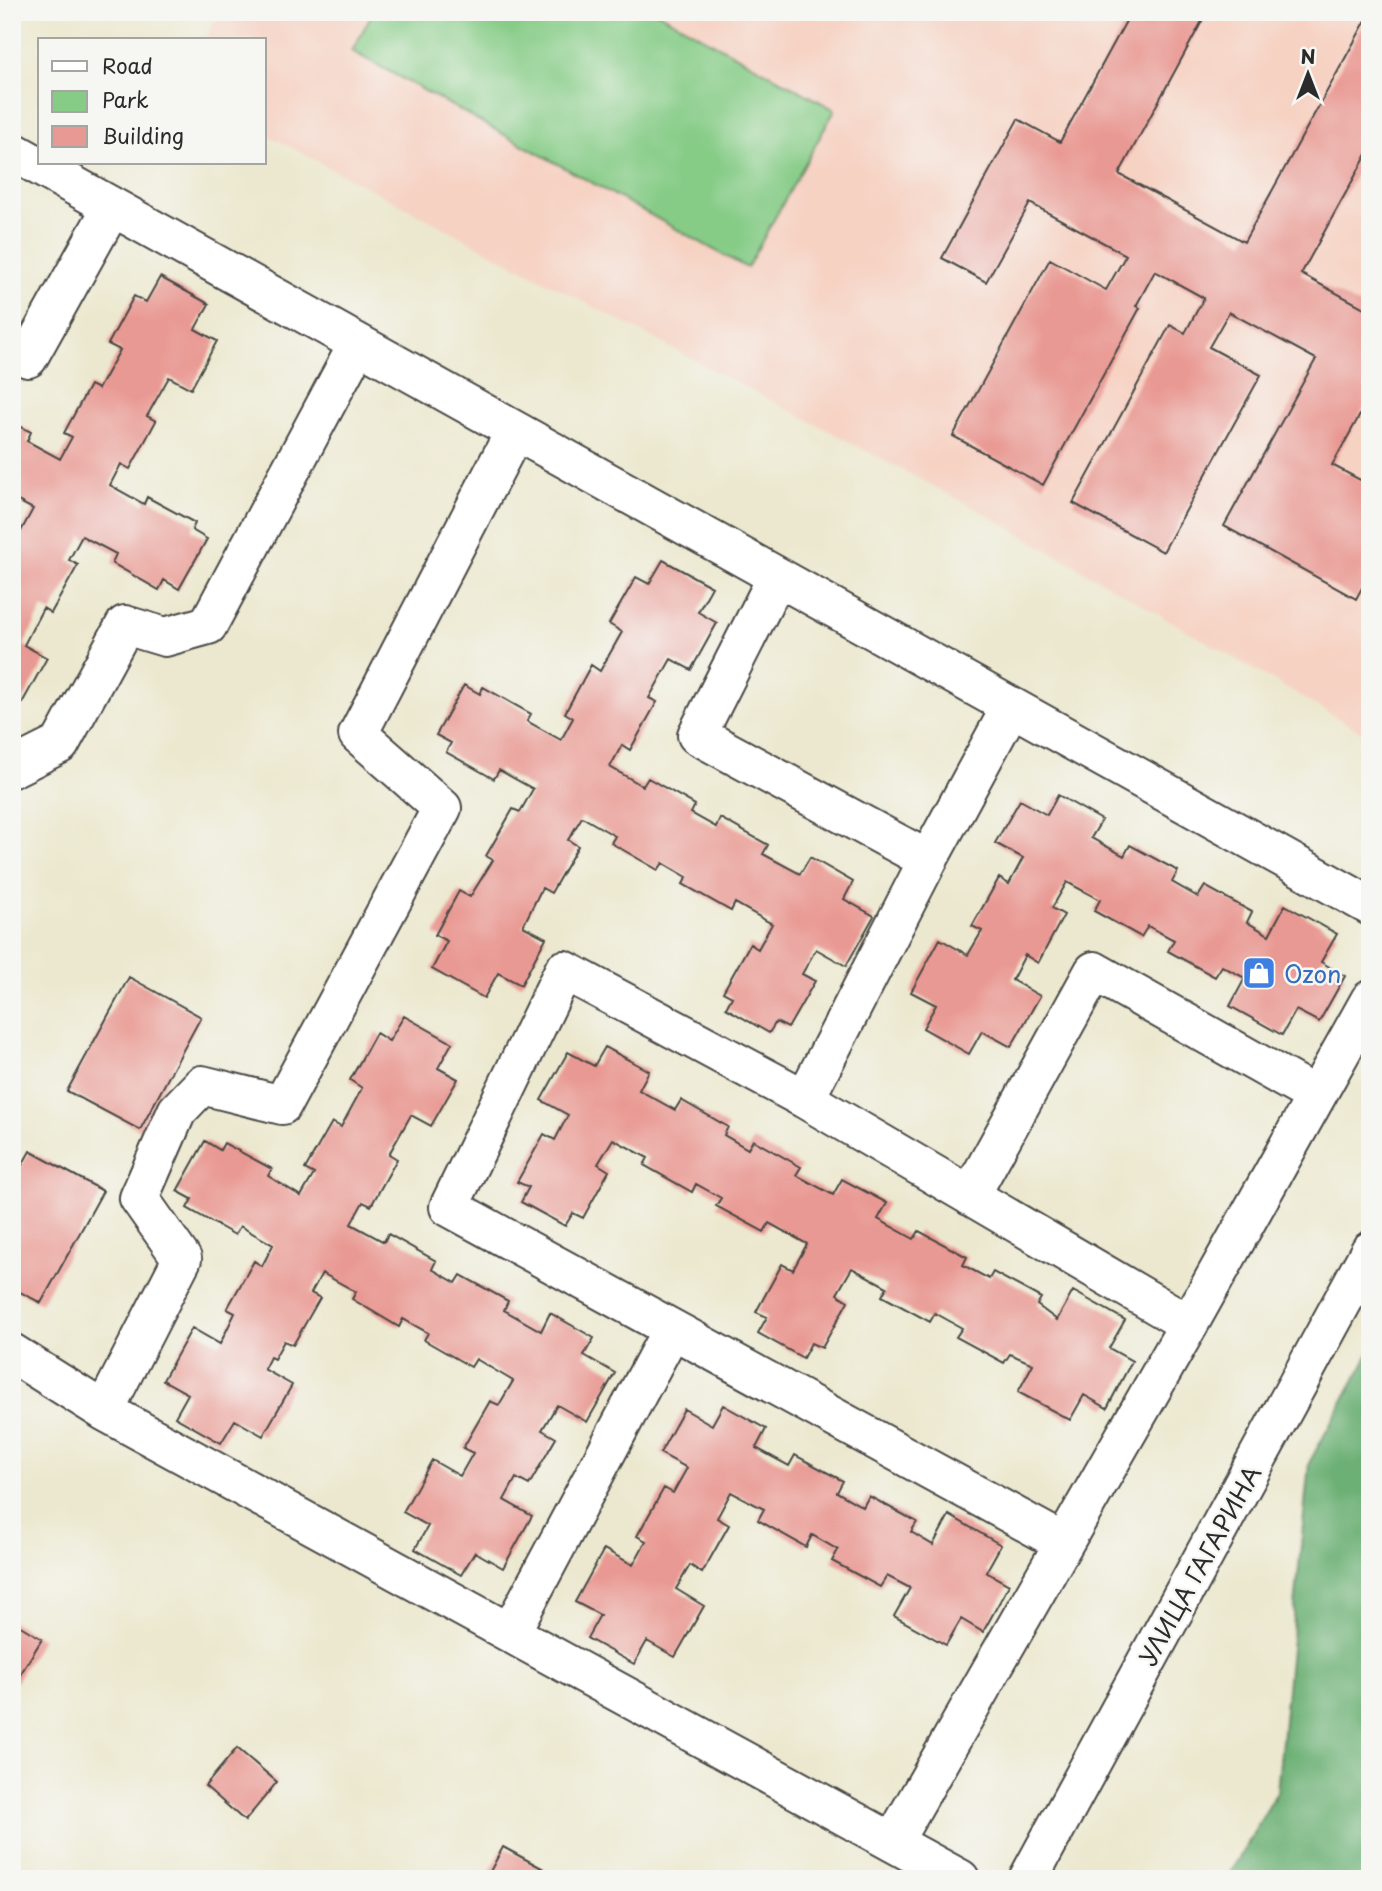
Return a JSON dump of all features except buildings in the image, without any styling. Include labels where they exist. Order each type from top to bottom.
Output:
[{"type":"street","points":[[12,151],[1370,906]]},
{"type":"street","points":[[12,350],[28,358],[112,207]]},
{"type":"street","points":[[12,768],[61,744],[125,625],[165,637],[208,625],[358,344]]},
{"type":"street","points":[[104,1410],[182,1259],[139,1198],[177,1111],[202,1085],[282,1105],[442,808],[358,734],[515,431]]},
{"type":"street","points":[[777,577],[697,735],[928,860]]},
{"type":"street","points":[[804,1099],[1011,707]]},
{"type":"street","points":[[1064,1543],[449,1207],[564,970],[804,1099],[1189,1324]]},
{"type":"street","points":[[970,1196],[1094,971],[1317,1096]]},
{"type":"street","points":[[893,1842],[1189,1324],[1370,1000]]},
{"type":"street","name":"УЛИЦА ГАГАРИНА","points":[[1028,1879],[1370,1251]]},
{"type":"street","points":[[510,1633],[672,1329]]},
{"type":"street","points":[[12,1353],[104,1410],[960,1879]]},
{"type":"shaded area","points":[[220,12],[1370,12],[1370,737],[988,515],[266,134],[266,38],[206,38]]},
{"type":"green space","points":[[373,12],[657,12],[835,110],[747,268],[352,51]]},
{"type":"green space","points":[[1370,1352],[1370,1879],[1227,1879],[1277,1792],[1309,1463]]},
{"type":"place","name":"Ozon","points":[[1259,973]]}]
